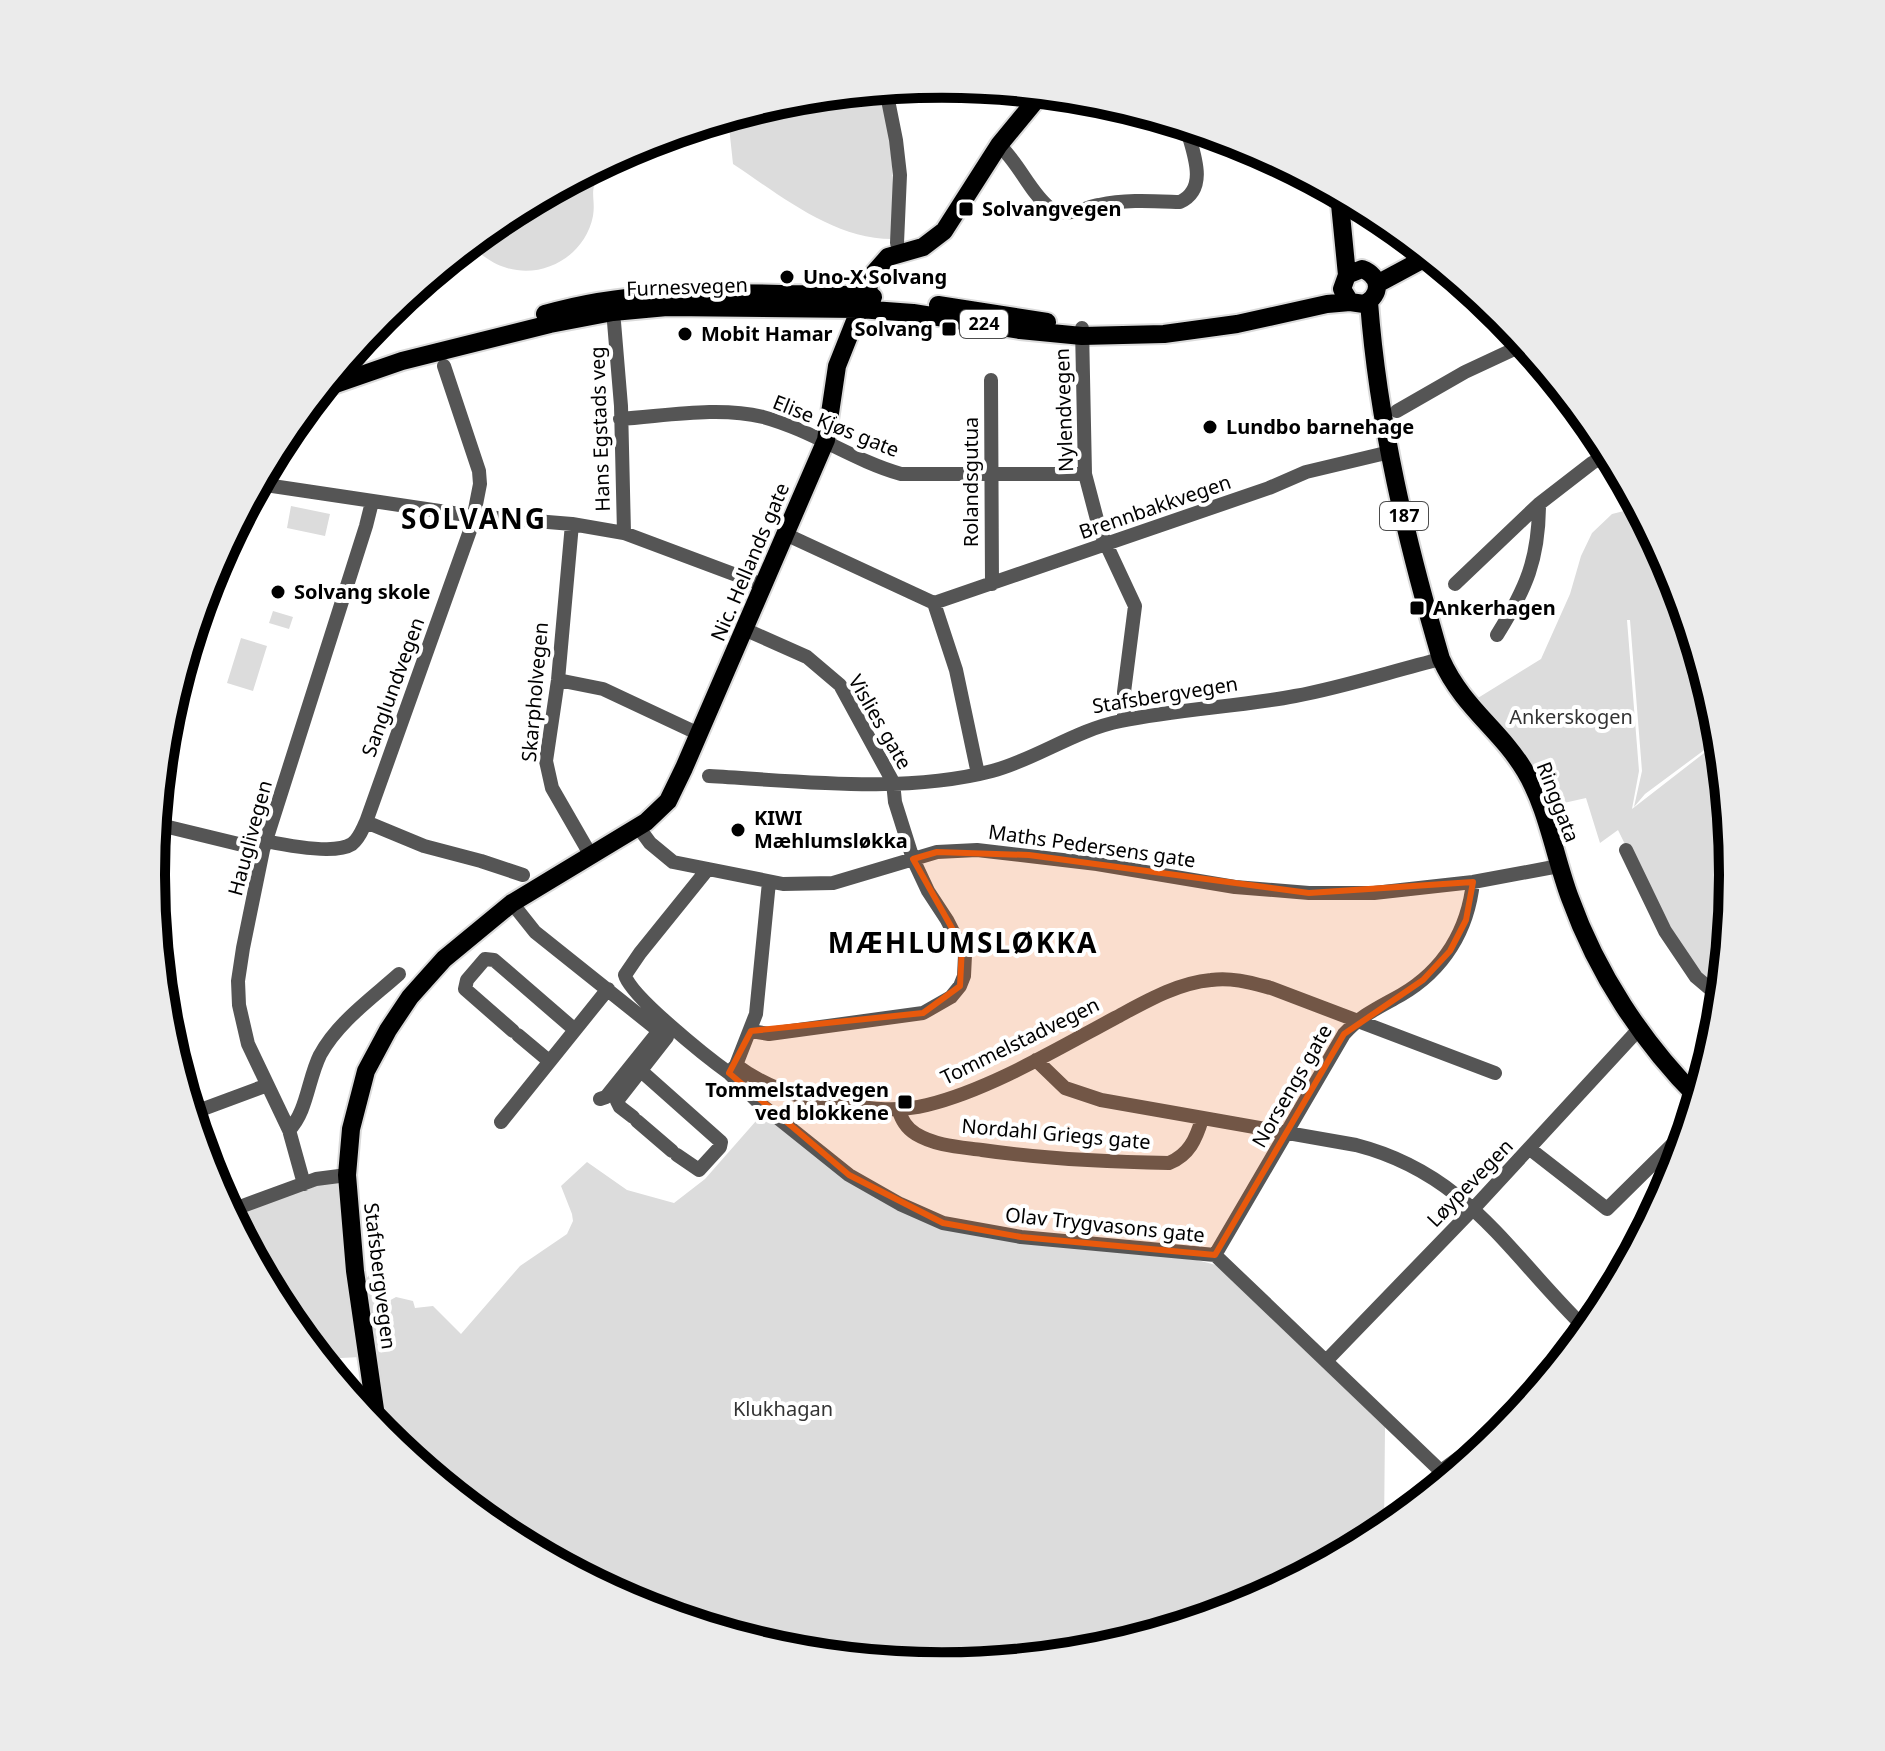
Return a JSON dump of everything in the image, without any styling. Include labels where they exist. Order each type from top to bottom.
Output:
[{"type":"main road","points":[[861,302],[880,263],[897,254],[923,247],[944,231],[999,145],[1033,104]]},
{"type":"main road","points":[[1342,209],[1360,277],[1376,295],[1358,303],[1344,294],[1360,277]]},
{"type":"main road","name":"Furnesvegen","points":[[1286,311],[1412,256]]},
{"type":"main road","name":"Furnesvegen","points":[[1360,277],[1417,260]]},
{"type":"main road","name":"Furnesvegen","points":[[355,367],[571,307],[633,296],[727,293],[987,310],[1082,332],[1109,334],[1203,330],[1286,311],[1358,303]]},
{"type":"main road","name":"Furnesvegen","points":[[342,382],[429,354],[613,312],[697,306],[861,302]]},
{"type":"main road","name":"Nic. Hellands gate","points":[[639,828],[668,801],[826,440],[837,366],[861,302]]},
{"type":"main road","name":"Ringgata","points":[[1358,303],[1375,370],[1390,452],[1441,659],[1456,689],[1525,771],[1571,901],[1596,957],[1639,1029],[1690,1089]]},
{"type":"main road","name":"Stafsbergvegen","points":[[375,1406],[349,1223],[347,1175],[351,1129],[359,1091],[388,1030],[410,997],[444,959],[512,903],[590,854],[639,828]]},
{"type":"street","points":[[888,100],[900,175],[897,243]]},
{"type":"street","points":[[999,145],[1016,161],[1043,202],[1057,212],[1065,213],[1126,201],[1180,202],[1186,199],[1197,182],[1189,138]]},
{"type":"street","name":"Hans Egstads veg","points":[[614,322],[624,533]]},
{"type":"street","name":"Nylendvegen","points":[[1082,332],[1085,474],[1106,545],[1135,606],[1124,692],[1124,720]]},
{"type":"street","points":[[1397,411],[1465,372],[1514,349]]},
{"type":"street","name":"Sanglundvegen","points":[[265,845],[320,849],[346,847],[354,842],[366,822],[472,525],[480,484],[479,471],[444,366]]},
{"type":"street","name":"Rolandsgutua","points":[[991,380],[992,584]]},
{"type":"street","name":"Elise Kjøs gate","points":[[620,419],[692,413],[744,414],[786,424],[901,474],[1085,474]]},
{"type":"street","name":"Brennbakkvegen","points":[[934,603],[1269,488],[1306,472],[1390,452]]},
{"type":"street","points":[[1455,584],[1539,504],[1599,459]]},
{"type":"street","points":[[270,486],[473,516],[572,524],[624,533],[763,585]]},
{"type":"street","name":"Hauglivegen","points":[[304,1184],[289,1130],[265,1086],[248,1044],[238,991],[243,948],[265,845],[372,502]]},
{"type":"street","points":[[1497,635],[1521,596],[1532,569],[1539,535],[1539,504]]},
{"type":"street","name":"Skarpholvegen","points":[[572,524],[547,771],[552,788],[590,854]]},
{"type":"street","points":[[785,534],[934,603],[956,670],[978,774]]},
{"type":"street","name":"Vislies gate","points":[[744,629],[807,657],[840,685],[893,782],[895,802],[913,859],[965,955],[964,976],[951,997],[938,1006],[914,1015],[769,1034],[751,1031]]},
{"type":"street","name":"Stafsbergvegen","points":[[709,776],[903,784],[940,781],[1008,766],[1096,726],[1297,696],[1441,659]]},
{"type":"street","points":[[558,680],[603,689],[699,734]]},
{"type":"street","points":[[366,822],[424,846],[523,875]]},
{"type":"street","points":[[167,826],[265,845]]},
{"type":"street","name":"Maths Pedersens gate","points":[[639,828],[650,843],[673,862],[769,882],[809,885],[833,883],[937,852],[977,850],[1097,864],[1235,887],[1309,893],[1374,893],[1473,882],[1559,866]]},
{"type":"street","points":[[1626,850],[1665,931],[1696,977],[1711,990]]},
{"type":"street","points":[[707,870],[625,975],[627,983],[650,1007],[732,1069],[751,1031],[761,983],[769,882]]},
{"type":"street","name":"Norsengs gate","points":[[1215,1255],[1344,1034],[1356,1020],[1403,994],[1442,962],[1466,920],[1473,882]]},
{"type":"street","points":[[512,903],[535,932],[667,1037],[640,1070],[617,1101],[620,1107],[699,1170],[721,1142],[640,1070]]},
{"type":"street","points":[[549,1061],[465,989],[467,980],[485,959],[494,960],[575,1030]]},
{"type":"street","points":[[289,1130],[296,1122],[309,1082],[330,1039],[399,974]]},
{"type":"street","name":"Tommelstadvegen","points":[[732,1069],[767,1086],[827,1103],[898,1109],[953,1097],[1036,1060],[1170,990],[1212,979],[1238,980],[1271,988],[1495,1073]]},
{"type":"street","points":[[501,1122],[608,989]]},
{"type":"street","name":"Løypevegen","points":[[1326,1361],[1530,1149],[1639,1029]]},
{"type":"street","points":[[600,1099],[606,1097],[659,1031]]},
{"type":"street","name":"Nordahl Griegs gate","points":[[1036,1060],[1052,1078],[1079,1094],[1356,1145],[1419,1169],[1474,1208],[1579,1321]]},
{"type":"street","name":"Olav Trygvasons gate","points":[[732,1069],[759,1103],[849,1175],[878,1193],[943,1223],[1021,1237],[1215,1255],[1441,1471]]},
{"type":"street","points":[[201,1110],[265,1086]]},
{"type":"street","name":"Nordahl Griegs gate","points":[[898,1109],[902,1120],[915,1134],[946,1145],[1013,1155],[1099,1162],[1169,1163],[1179,1159],[1193,1144],[1202,1119]]},
{"type":"street","points":[[1530,1149],[1607,1209],[1671,1146]]},
{"type":"street","points":[[240,1207],[328,1176],[347,1175]]},
{"type":"highlighted area","points":[[937,852],[1029,855],[1309,893],[1473,882],[1466,920],[1450,951],[1423,980],[1344,1034],[1215,1255],[1021,1237],[943,1223],[849,1175],[729,1073],[751,1031],[923,1013],[960,986],[962,946],[913,859]]},
{"type":"green space","points":[[882,101],[892,164],[892,239],[849,232],[828,223],[788,201],[733,164],[729,128],[791,113]]},
{"type":"green space","points":[[598,178],[593,190],[593,216],[589,230],[572,253],[561,261],[548,267],[521,271],[479,252],[554,202]]},
{"type":"green space","points":[[291,506],[330,514],[325,536],[287,528]]},
{"type":"green space","name":"Ankerskogen","points":[[1624,511],[1630,514],[1661,578],[1694,674],[1713,774],[1718,825],[1718,926],[1711,986],[1700,976],[1644,883],[1618,830],[1600,843],[1586,798],[1546,807],[1473,701],[1541,659],[1570,594],[1581,556],[1592,533],[1612,514]],"holes":[[[1627,620],[1630,620],[1642,771],[1634,807],[1645,794],[1708,750],[1632,809],[1639,771]]]},
{"type":"green space","points":[[273,611],[293,617],[289,629],[269,623]]},
{"type":"green space","points":[[241,638],[267,646],[253,691],[227,683]]},
{"type":"green space","name":"Klukhagan","points":[[763,1113],[842,1176],[987,1238],[1197,1260],[1216,1265],[1385,1427],[1384,1515],[1286,1573],[1192,1612],[1094,1638],[993,1651],[892,1651],[791,1638],[693,1612],[599,1573],[554,1549],[469,1492],[430,1460],[380,1412],[365,1280],[372,1272],[377,1272],[381,1278],[374,1285],[387,1302],[396,1297],[413,1301],[415,1308],[433,1306],[461,1334],[520,1266],[567,1234],[573,1221],[561,1186],[587,1162],[627,1190],[674,1203],[705,1179]]},
{"type":"green space","points":[[332,1181],[339,1184],[361,1357],[334,1358],[326,1349],[269,1264],[241,1211]]},
{"type":"place","name":"Solvangvegen","points":[[966,209]]},
{"type":"place","name":"Uno-X Solvang","points":[[787,277]]},
{"type":"place","name":"Solvang","points":[[949,329]]},
{"type":"place","name":"Mobit Hamar","points":[[685,334]]},
{"type":"place","name":"Lundbo barnehage","points":[[1210,427]]},
{"type":"place","name":"Solvang skole","points":[[278,592]]},
{"type":"place","name":"Ankerhagen","points":[[1417,608]]},
{"type":"place","name":"KIWI Mæhlumsløkka","points":[[738,830]]},
{"type":"place","name":"Tommelstadvegen ved blokkene","points":[[905,1102]]},
{"type":"district","name":"SOLVANG","points":[[474,519]]},
{"type":"district","name":"MÆHLUMSLØKKA","points":[[963,943]]}]
